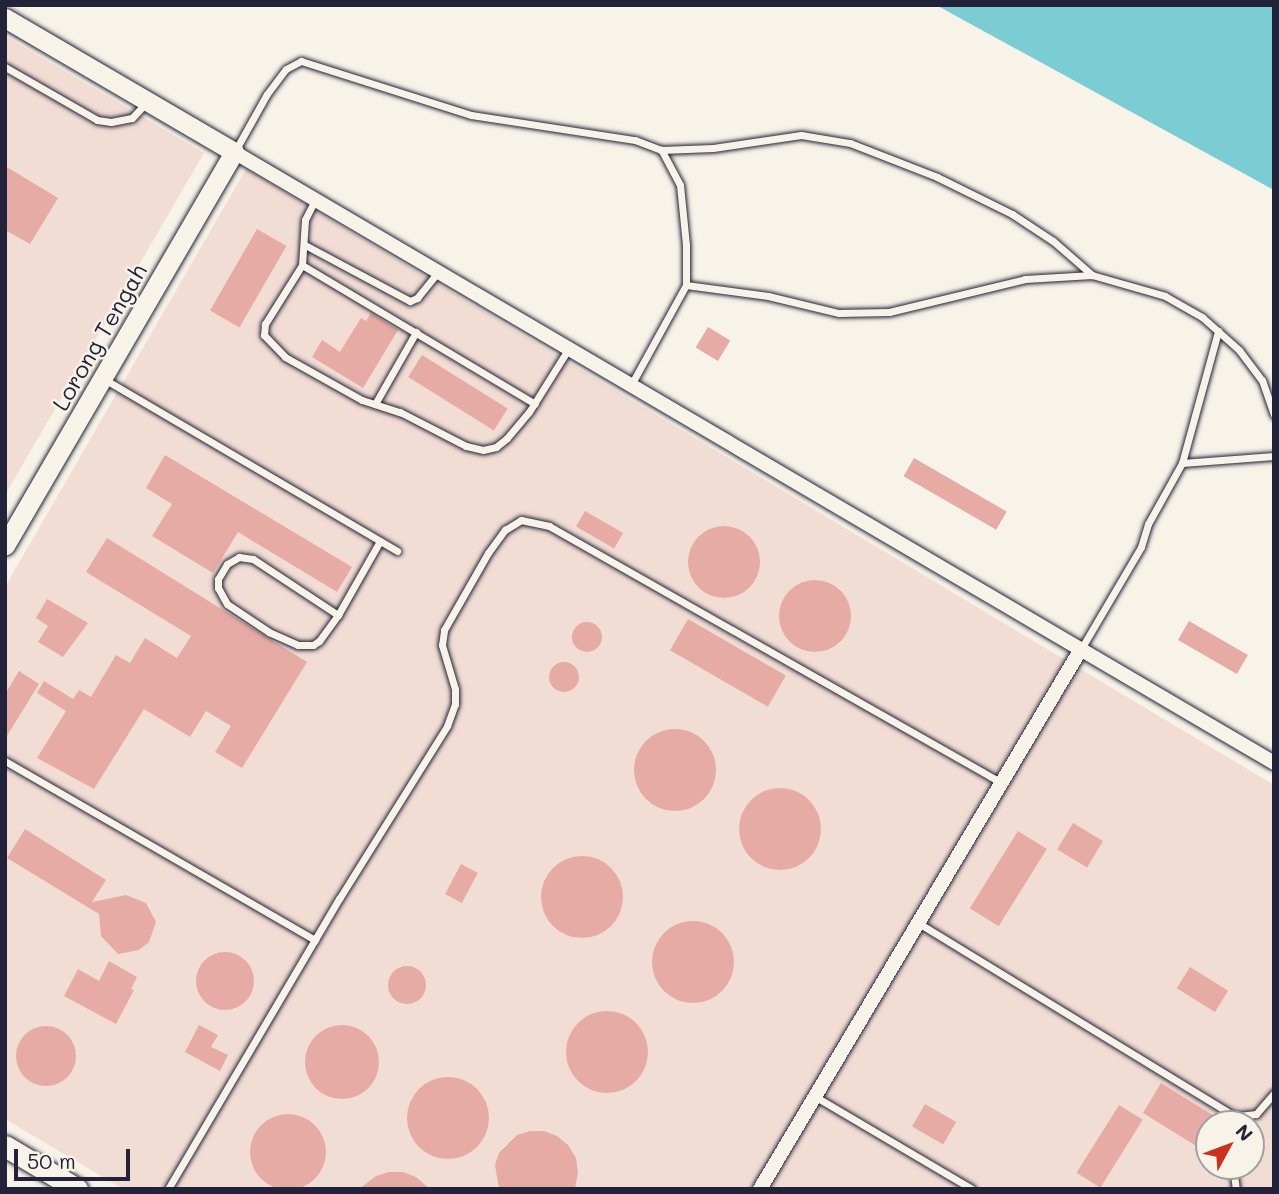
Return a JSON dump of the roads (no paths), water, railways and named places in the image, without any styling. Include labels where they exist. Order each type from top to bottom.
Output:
[{"type":"main road","points":[[5,1146],[77,1189]]},
{"type":"street","points":[[5,18],[1274,763]]},
{"type":"street","name":"Lorong Tengah","points":[[5,545],[234,152]]},
{"type":"street","points":[[760,1189],[920,924],[1081,649]]},
{"type":"lane","points":[[234,152],[273,86],[286,69],[302,61],[471,115],[635,140],[661,150],[713,148],[801,135],[850,143],[937,177],[1012,214],[1053,241],[1092,275]]},
{"type":"lane","points":[[5,67],[97,120],[132,118],[148,101]]},
{"type":"lane","points":[[631,385],[686,285],[686,245],[680,185],[661,150]]},
{"type":"lane","points":[[315,199],[305,220],[302,265],[270,315],[264,335],[285,357],[362,400],[409,416],[466,446],[483,450],[496,447],[507,438],[535,404],[569,348]]},
{"type":"lane","points":[[305,245],[410,301],[417,298],[438,272]]},
{"type":"lane","points":[[302,265],[535,404]]},
{"type":"lane","points":[[686,285],[768,296],[839,313],[889,312],[1026,279],[1092,275],[1166,296],[1202,317],[1239,350],[1262,380],[1274,415]]},
{"type":"lane","points":[[1081,649],[1141,547],[1148,524],[1182,463],[1218,331]]},
{"type":"lane","points":[[375,404],[416,332]]},
{"type":"lane","points":[[103,379],[397,551]]},
{"type":"lane","points":[[1182,463],[1274,456]]},
{"type":"lane","points":[[168,1189],[315,940],[447,726],[455,704],[455,689],[442,646],[444,630],[488,553],[505,530],[521,520],[549,526],[1002,783]]},
{"type":"lane","points":[[338,615],[246,557],[232,559],[218,579],[218,588],[227,604],[269,632],[305,646],[319,641],[338,615],[380,541]]},
{"type":"lane","points":[[5,761],[315,940]]},
{"type":"lane","points":[[920,924],[1224,1110]]},
{"type":"lane","points":[[1260,1110],[1274,1093]]},
{"type":"lane","points":[[816,1097],[972,1189]]},
{"type":"water","points":[[936,5],[1274,5],[1274,190]]}]
